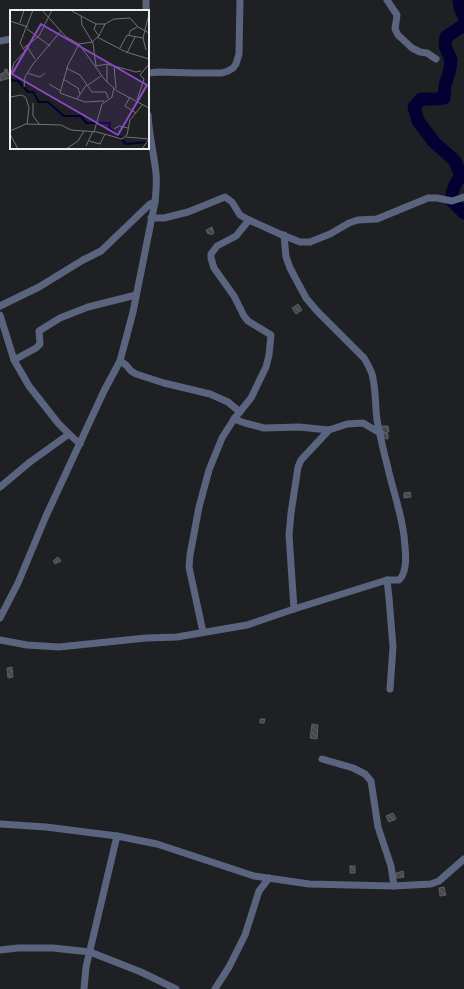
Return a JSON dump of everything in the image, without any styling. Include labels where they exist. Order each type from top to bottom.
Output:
[{"type":"street","points":[[149,73],[222,73],[233,68],[236,64],[238,54],[240,0]]},
{"type":"street","points":[[387,0],[397,15],[395,29],[398,35],[412,48],[420,52],[427,53],[436,59]]},
{"type":"street","points":[[0,41],[10,39]]},
{"type":"street","points":[[0,618],[18,583],[46,516],[104,391],[120,361],[133,312],[157,187],[149,132]]},
{"type":"street","points":[[151,218],[164,218],[188,212],[225,197],[232,202],[240,215],[249,220],[300,242],[310,242],[330,234],[348,222],[377,219],[428,198],[438,198],[452,201],[464,197]]},
{"type":"street","points":[[0,306],[39,287],[83,260],[101,251],[150,204],[155,202]]},
{"type":"street","points":[[203,632],[190,567],[190,555],[199,507],[209,470],[222,438],[234,419],[251,398],[266,367],[269,355],[271,335],[248,321],[244,316],[234,296],[214,268],[211,258],[211,254],[217,246],[236,236],[249,220]]},
{"type":"street","points":[[0,640],[27,645],[59,647],[146,638],[177,637],[247,625],[387,580],[399,580],[403,577],[405,567],[404,534],[377,419],[372,376],[369,367],[364,358],[306,298],[286,258],[284,235]]},
{"type":"street","points":[[14,360],[36,348],[40,344],[40,331],[60,318],[88,307],[136,295]]},
{"type":"street","points":[[0,315],[14,360],[29,386],[58,423],[80,444]]},
{"type":"street","points":[[120,361],[126,365],[131,372],[164,383],[210,394],[228,402],[240,412]]},
{"type":"street","points":[[234,419],[264,428],[299,427],[329,430],[347,424],[363,423],[380,433]]},
{"type":"street","points":[[294,609],[289,535],[298,467],[301,460],[329,430]]},
{"type":"street","points":[[0,487],[30,462],[69,434]]},
{"type":"street","points":[[387,580],[393,647],[390,689]]},
{"type":"street","points":[[322,759],[353,768],[365,774],[371,781],[378,826],[391,866],[394,886]]},
{"type":"street","points":[[0,824],[46,827],[116,836],[158,844],[254,876],[309,884],[394,886],[430,884],[439,881],[464,859]]},
{"type":"street","points":[[84,989],[86,967],[116,836]]},
{"type":"street","points":[[215,989],[245,935],[259,891],[269,878]]},
{"type":"street","points":[[0,950],[18,948],[53,948],[90,952],[141,972],[176,989]]},
{"type":"building","points":[[7,69],[10,78],[0,81],[0,74],[5,72],[4,70]]},
{"type":"building","points":[[212,227],[214,233],[211,235],[209,233],[208,234],[206,230]]},
{"type":"building","points":[[298,304],[302,310],[296,314],[292,308]]},
{"type":"building","points":[[382,426],[388,426],[389,432],[382,433]]},
{"type":"building","points":[[383,433],[388,434],[388,439],[383,438]]},
{"type":"building","points":[[410,492],[411,497],[404,498],[404,493]]},
{"type":"building","points":[[58,557],[61,561],[55,564],[53,561]]},
{"type":"building","points":[[12,667],[13,677],[8,678],[7,668]]},
{"type":"building","points":[[260,719],[265,719],[264,723],[260,723]]},
{"type":"building","points":[[312,724],[318,725],[317,739],[310,738]]},
{"type":"building","points":[[393,813],[396,819],[389,822],[386,816]]},
{"type":"building","points":[[350,866],[355,866],[355,873],[350,873]]},
{"type":"building","points":[[403,871],[404,877],[397,878],[396,873]]},
{"type":"building","points":[[444,887],[446,895],[440,896],[439,888]]},
{"type":"waterway","points":[[459,0],[464,17]]},
{"type":"waterway","points":[[464,25],[446,37],[445,46],[451,60],[444,98],[421,99],[414,107],[418,121],[434,142],[455,161],[461,176],[456,182],[452,194],[452,201],[464,213]]}]
